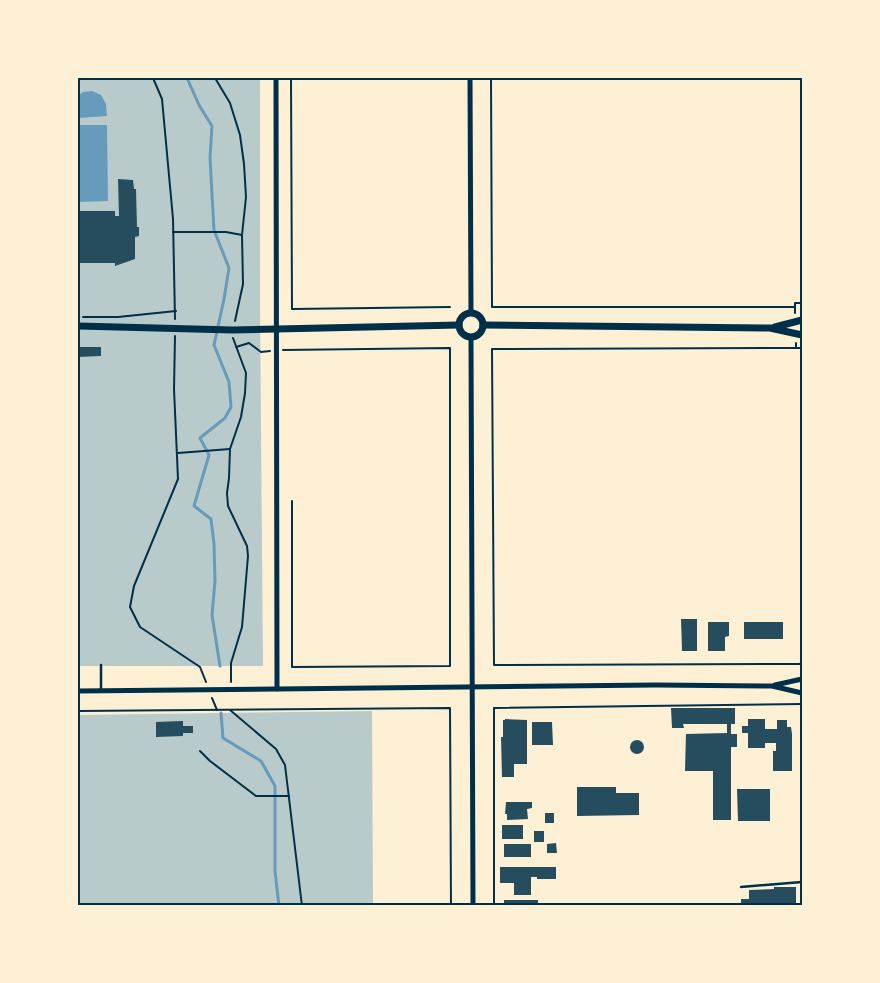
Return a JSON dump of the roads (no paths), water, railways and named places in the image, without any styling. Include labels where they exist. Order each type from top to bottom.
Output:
[{"type":"street","points":[[276,78],[276,689]]},
{"type":"street","points":[[470,78],[471,313]]},
{"type":"street","points":[[467,313],[481,318],[483,325],[478,335],[471,337],[461,332],[459,325],[461,318],[467,313]]},
{"type":"street","points":[[770,328],[802,320]]},
{"type":"street","points":[[78,326],[233,330],[459,325]]},
{"type":"street","points":[[483,325],[770,328],[802,335]]},
{"type":"street","points":[[471,337],[473,906]]},
{"type":"street","points":[[772,686],[802,679]]},
{"type":"street","points":[[78,691],[656,685],[772,686],[802,693]]},
{"type":"lane","points":[[101,665],[101,691]]},
{"type":"lane","points":[[742,887],[802,882]]},
{"type":"water","points":[[92,91],[101,95],[106,104],[107,116],[78,118],[78,96],[83,92]]},
{"type":"water","points":[[78,125],[107,125],[108,201],[78,202]]},
{"type":"waterway","points":[[187,78],[199,105],[212,126],[210,158],[214,230],[229,268],[214,345],[229,382],[231,407],[225,418],[200,438],[209,455],[194,506],[211,519],[215,581],[212,615],[220,666]]},
{"type":"waterway","points":[[221,713],[223,738],[261,761],[275,786],[275,871],[279,906]]}]
